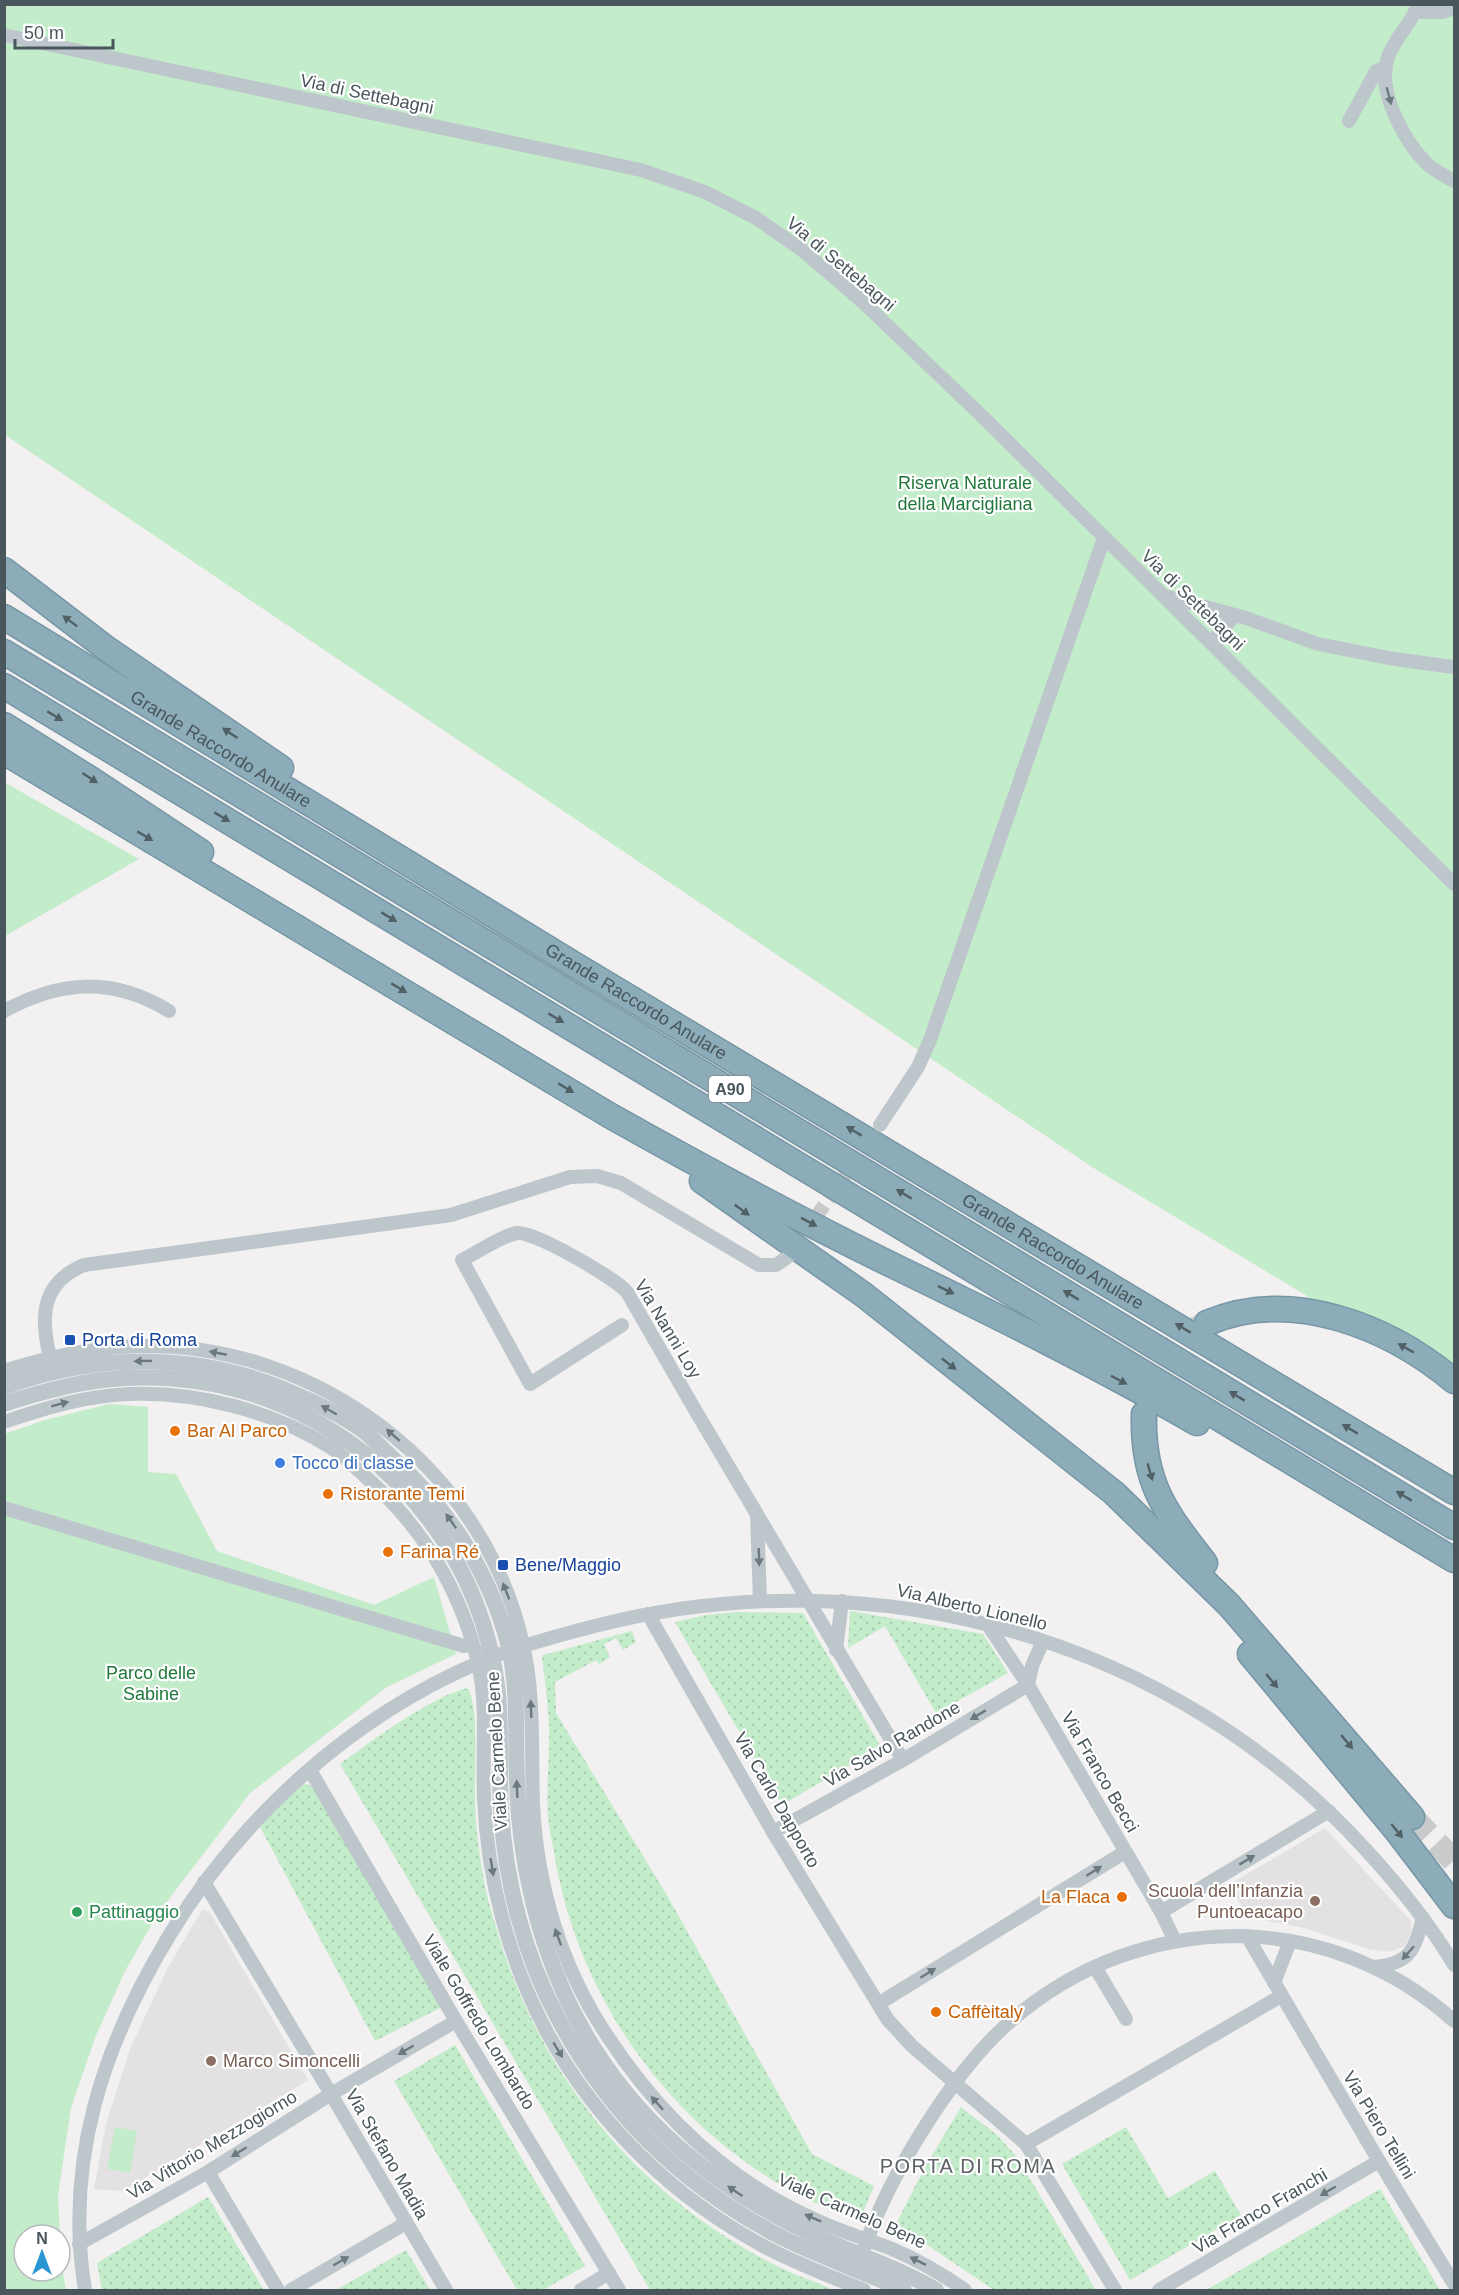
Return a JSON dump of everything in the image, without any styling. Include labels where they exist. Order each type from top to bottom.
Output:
[{"type":"highway","points":[[4,570],[69,621],[152,680],[575,965]]},
{"type":"highway","name":"Grande Raccordo Anulare","points":[[4,616],[575,965],[1455,1492]]},
{"type":"highway","name":"Grande Raccordo Anulare","points":[[4,652],[1455,1527]]},
{"type":"highway","name":"A90","points":[[4,686],[1455,1560]]},
{"type":"highway","points":[[4,724],[171,832],[348,957]]},
{"type":"highway","points":[[4,752],[609,1115],[746,1190],[1035,1334],[1178,1412],[1346,1513],[1455,1560]]},
{"type":"highway","points":[[609,1115],[864,1295],[1114,1493],[1229,1605],[1412,1817]]},
{"type":"highway","points":[[1207,1323],[1231,1314],[1260,1309],[1287,1309],[1324,1315],[1352,1322],[1382,1335],[1427,1360],[1455,1381]]},
{"type":"highway","points":[[1012,1413],[1205,1601],[1397,1831],[1455,1906]]},
{"type":"highway","points":[[1144,1414],[1146,1455],[1162,1505],[1310,1698]]},
{"type":"street","points":[[1455,8],[1442,12],[1417,8],[1387,60],[1385,81],[1391,105],[1402,130],[1428,164],[1455,181]]},
{"type":"street","name":"Via di Settebagni","points":[[4,35],[641,171],[705,192],[756,218],[802,250],[865,304],[986,420],[1455,884]]},
{"type":"street","points":[[1349,121],[1376,70],[1386,68]]},
{"type":"street","points":[[880,1125],[918,1067],[930,1040],[1104,537]]},
{"type":"street","points":[[1163,596],[1235,615],[1318,644],[1394,659],[1455,667]]},
{"type":"street","points":[[1211,643],[1235,615]]},
{"type":"street","points":[[4,1011],[48,992],[90,986],[125,990],[142,996],[169,1011]]},
{"type":"street","points":[[49,1353],[43,1321],[47,1300],[64,1276],[84,1265],[451,1215],[570,1177],[597,1176],[621,1183],[759,1265],[769,1267],[776,1265],[789,1256]]},
{"type":"street","name":"Via Nanni Loy","points":[[622,1325],[530,1384],[462,1260],[509,1236],[526,1234],[621,1285],[903,1760]]},
{"type":"street","name":"Viale Carmelo Bene","points":[[4,1371],[75,1352],[119,1346],[183,1347],[237,1356],[291,1374],[344,1400],[380,1424],[423,1486],[454,1525],[474,1560],[517,1648],[530,1681],[535,1830],[550,1913],[559,1940],[590,2007],[632,2073],[657,2104],[690,2138],[753,2186],[798,2212],[858,2272]]},
{"type":"street","name":"Viale Carmelo Bene","points":[[4,1387],[54,1372],[119,1362],[174,1361],[223,1369],[269,1383],[320,1404],[339,1415],[371,1437],[423,1486],[440,1535],[478,1610],[485,1660],[501,1717],[501,1808],[505,1853],[528,1949],[540,1981],[567,2035],[598,2084],[667,2161],[700,2175]]},
{"type":"street","name":"Viale Carmelo Bene","points":[[4,1404],[58,1388],[122,1378],[184,1380],[232,1388],[277,1402],[323,1424],[375,1462],[423,1486]]},
{"type":"street","name":"Viale Carmelo Bene","points":[[4,1422],[63,1403],[104,1396],[160,1394],[209,1401],[271,1418],[328,1446],[352,1462],[399,1509],[423,1538],[444,1573],[485,1660],[482,1688],[486,1831],[494,1881],[506,1930],[525,1983],[548,2034],[602,2115],[657,2173],[696,2202],[766,2247],[858,2272],[918,2261],[965,2290]]},
{"type":"street","points":[[399,1509],[423,1486]]},
{"type":"street","points":[[4,1508],[464,1646]]},
{"type":"street","name":"Via Nanni Loy","points":[[757,1513],[760,1600]]},
{"type":"street","name":"Via Alberto Lionello","points":[[85,2290],[79,2244],[80,2189],[87,2134],[103,2073],[118,2031],[146,1974],[204,1882],[256,1821],[310,1770],[381,1716],[436,1684],[485,1660],[517,1648],[648,1614],[701,1605],[760,1600],[842,1601],[916,1611],[988,1626],[1043,1641],[1128,1674],[1186,1704],[1275,1765],[1329,1811],[1389,1874],[1455,1965]]},
{"type":"street","points":[[837,1650],[842,1601]]},
{"type":"street","name":"Via Carlo Dapporto","points":[[648,1614],[773,1832],[878,2004],[904,2039],[1026,2144],[1115,2290]]},
{"type":"street","name":"Via Franco Becci","points":[[988,1626],[1028,1685],[1161,1912],[1175,1941]]},
{"type":"street","points":[[1028,1685],[1032,1666],[1043,1641]]},
{"type":"street","name":"Viale Carmelo Bene","points":[[517,1648],[514,1683],[518,1798],[526,1877],[542,1936],[571,2007],[594,2049],[628,2095],[673,2142],[700,2175],[746,2217],[777,2235],[904,2290]]},
{"type":"street","name":"Via Salvo Randone","points":[[773,1832],[903,1760],[1028,1685]]},
{"type":"street","name":"Viale Goffredo Lombardo","points":[[310,1770],[456,2021],[619,2290]]},
{"type":"street","points":[[1161,1912],[1329,1811]]},
{"type":"street","name":"Viale Carmelo Bene","points":[[522,1847],[535,1830]]},
{"type":"street","name":"Viale Carmelo Bene","points":[[486,1831],[505,1853]]},
{"type":"street","points":[[878,2004],[1125,1852]]},
{"type":"street","name":"Via Stefano Madia","points":[[204,1882],[446,2290]]},
{"type":"street","points":[[1373,1967],[1396,1963],[1410,1954],[1416,1943],[1423,1918]]},
{"type":"street","points":[[858,2272],[886,2197],[908,2157],[955,2083],[991,2040],[1019,2014],[1051,1991],[1095,1967],[1136,1950],[1212,1936],[1247,1936],[1290,1941],[1337,1952],[1373,1967],[1421,1993],[1455,2021]]},
{"type":"street","name":"Via Piero Tellini","points":[[1247,1936],[1379,2162],[1455,2284]]},
{"type":"street","points":[[1026,2144],[1277,1990],[1290,1941]]},
{"type":"street","points":[[1095,1967],[1126,2019]]},
{"type":"street","name":"Via Vittorio Mezzogiorno","points":[[79,2244],[208,2172],[331,2094],[456,2021]]},
{"type":"street","name":"Via Franco Franchi","points":[[1160,2290],[1379,2162]]},
{"type":"street","points":[[696,2202],[700,2175],[724,2166]]},
{"type":"street","points":[[208,2172],[278,2290]]},
{"type":"street","points":[[291,2290],[406,2223]]},
{"type":"street","name":"Viale Carmelo Bene","points":[[858,2272],[888,2265],[936,2290]]},
{"type":"street","points":[[581,2290],[609,2273]]},
{"type":"shaded area","name":"Scuola dell’Infanzia Puntoeacapo","points":[[1325,1828],[1411,1921],[1411,1933],[1405,1946],[1389,1952],[1369,1949],[1304,1928],[1247,1917],[1230,1884]]},
{"type":"shaded area","name":"Marco Simoncelli","points":[[202,1910],[209,1911],[308,2080],[123,2191],[94,2189],[106,2124],[130,2049],[168,1967]]},
{"type":"green space","name":"Riserva Naturale della Marcigliana","points":[[4,5],[1454,5],[1454,1384],[1092,1167],[5,435]]},
{"type":"green space","points":[[4,782],[139,859],[5,936]]},
{"type":"green space","name":"Parco delle Sabine","points":[[109,1404],[148,1407],[148,1472],[176,1474],[217,1551],[374,1605],[434,1577],[456,1654],[387,1687],[250,1793],[159,1912],[125,1971],[95,2038],[71,2108],[58,2195],[59,2223],[12,2223],[12,2283],[65,2283],[66,2290],[5,2290],[4,1434],[45,1420]]},
{"type":"green space","points":[[850,1611],[983,1634],[1008,1673],[936,1713],[885,1626],[848,1648]]},
{"type":"green space","points":[[739,1612],[803,1613],[881,1747],[782,1805],[675,1622],[706,1615]]},
{"type":"green space","points":[[632,1631],[636,1642],[623,1650],[616,1638],[604,1644],[610,1657],[599,1664],[596,1660],[555,1682],[556,1713],[668,1897],[812,2154],[874,2186],[859,2221],[784,2187],[740,2158],[700,2124],[663,2086],[632,2045],[604,2000],[582,1953],[565,1903],[548,1821],[549,1725],[542,1657]]},
{"type":"green space","points":[[468,1688],[472,1699],[475,1725],[477,1828],[480,1860],[487,1894],[513,1976],[530,2017],[552,2056],[576,2094],[603,2129],[666,2193],[745,2249],[780,2268],[833,2290],[650,2290],[340,1764],[421,1709],[438,1699]]},
{"type":"green space","points":[[306,1784],[313,1787],[442,2007],[375,2041],[260,1827],[271,1813]]},
{"type":"green space","points":[[455,2045],[585,2266],[543,2290],[517,2290],[394,2081]]},
{"type":"green space","points":[[961,2107],[997,2135],[1017,2157],[1096,2290],[994,2290],[896,2224],[924,2169]]},
{"type":"green space","points":[[115,2127],[137,2131],[130,2173],[107,2169]]},
{"type":"green space","points":[[1126,2127],[1168,2198],[1215,2171],[1241,2215],[1130,2280],[1062,2164]]},
{"type":"green space","points":[[1380,2189],[1440,2290],[1206,2290]]},
{"type":"green space","points":[[208,2197],[264,2290],[102,2290],[97,2263]]},
{"type":"green space","points":[[406,2250],[430,2290],[336,2290]]},
{"type":"tunnel","points":[[792,1251],[872,1137]]},
{"type":"tunnel","points":[[1146,1397],[1160,1363],[1167,1354],[1184,1337],[1205,1324]]},
{"type":"tunnel","points":[[1412,1817],[1454,1861]]},
{"type":"place","name":"Porta di Roma","points":[[70,1340]]},
{"type":"place","name":"Bar Al Parco","points":[[175,1431]]},
{"type":"place","name":"Tocco di classe","points":[[280,1463]]},
{"type":"place","name":"Ristorante Temi","points":[[328,1494]]},
{"type":"place","name":"Farina Ré","points":[[388,1552]]},
{"type":"place","name":"Bene/Maggio","points":[[503,1565]]},
{"type":"place","name":"La Flaca","points":[[1122,1897]]},
{"type":"place","name":"Scuola dell’Infanzia Puntoeacapo","points":[[1315,1901]]},
{"type":"place","name":"Pattinaggio","points":[[77,1912]]},
{"type":"place","name":"Caffèitaly","points":[[936,2012]]},
{"type":"place","name":"Marco Simoncelli","points":[[211,2061]]},
{"type":"district","name":"PORTA DI ROMA","points":[[968,2166]]}]
